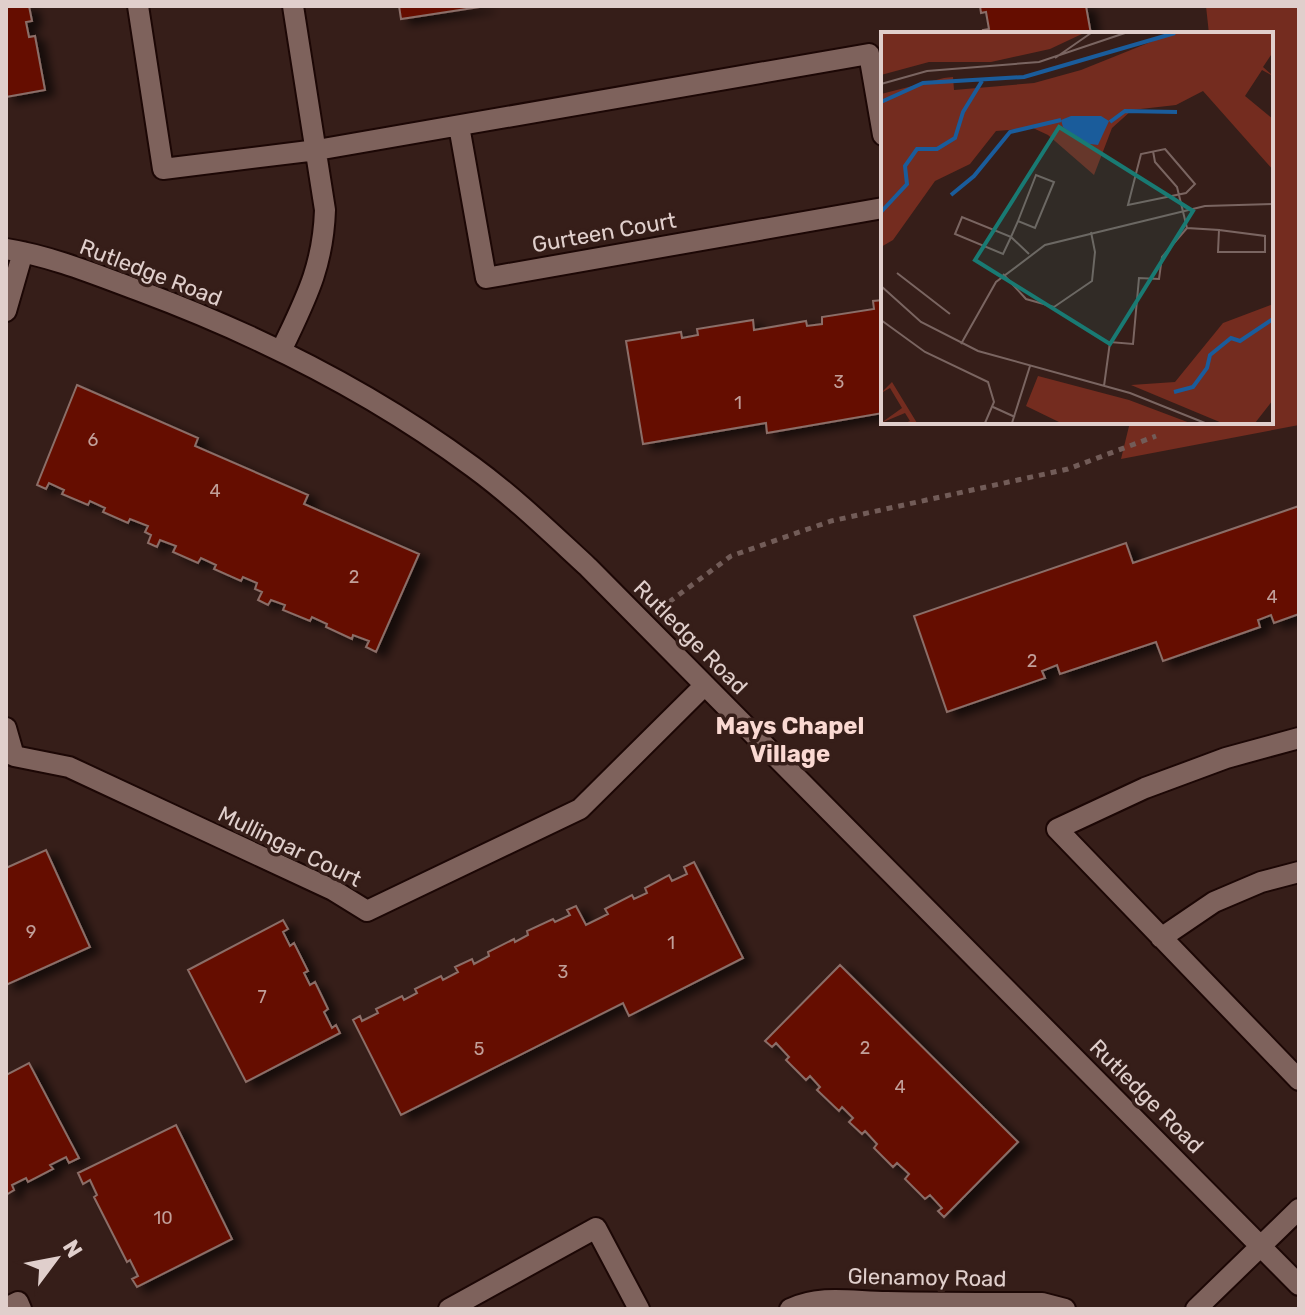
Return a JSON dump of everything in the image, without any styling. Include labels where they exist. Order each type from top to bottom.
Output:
[{"type":"street","points":[[138,6],[163,169],[317,150],[869,54],[881,123]]},
{"type":"street","points":[[281,351],[316,277],[324,244],[325,210],[293,6]]},
{"type":"street","name":"Gurteen Court","points":[[459,126],[486,278],[881,208]]},
{"type":"street","points":[[6,311],[14,250]]},
{"type":"street","name":"Rutledge Road","points":[[14,250],[108,279],[194,311],[281,351],[409,423],[474,468],[539,521],[644,623],[1299,1285]]},
{"type":"street","name":"Mullingar Court","points":[[6,728],[14,756],[69,767],[333,890],[367,911],[580,809],[705,685]]},
{"type":"street","points":[[1299,738],[1226,758],[1145,788],[1057,829],[1299,1080]]},
{"type":"street","points":[[1161,938],[1214,902],[1261,882],[1299,872]]},
{"type":"street","points":[[1196,1309],[1299,1209]]},
{"type":"street","points":[[449,1309],[596,1228],[639,1309]]},
{"type":"street","name":"Glenamoy Road","points":[[790,1309],[803,1303],[839,1298],[877,1302],[1042,1303],[1065,1309]]},
{"type":"street","points":[[6,1308],[18,1302],[21,1309]]},
{"type":"path","points":[[644,623],[687,586],[731,556],[831,521],[1068,469],[1156,436]]},
{"type":"shaded area","points":[[1206,6],[1299,6],[1299,425],[1121,459],[1130,424],[1273,424],[1273,32],[1209,32]]},
{"type":"building","points":[[6,6],[29,6],[32,21],[26,22],[29,37],[35,36],[45,90],[6,97]]},
{"type":"building","points":[[399,6],[486,6],[401,19]]},
{"type":"building","points":[[980,6],[1086,6],[1091,32],[984,32],[989,29],[986,12],[981,13]]},
{"type":"building","points":[[881,300],[881,413],[767,433],[766,423],[643,444],[626,341],[681,332],[682,338],[698,335],[697,329],[753,320],[754,330],[806,321],[807,326],[822,324],[822,317],[874,309],[873,301]]},
{"type":"building","points":[[77,385],[198,438],[195,446],[308,495],[304,504],[419,554],[376,652],[366,647],[369,641],[353,635],[352,639],[312,617],[310,621],[283,610],[285,605],[271,600],[268,605],[258,600],[262,592],[255,589],[257,583],[243,577],[241,581],[214,569],[216,565],[201,558],[198,563],[173,552],[176,546],[160,540],[157,547],[148,543],[151,535],[145,532],[148,526],[130,519],[128,523],[103,512],[105,508],[90,501],[88,505],[62,494],[64,490],[49,483],[46,489],[37,485]]},
{"type":"building","points":[[1299,506],[1299,614],[1274,623],[1271,615],[1258,620],[1260,627],[1163,661],[1156,642],[1060,674],[1057,665],[1042,671],[1045,678],[947,712],[914,616],[1126,543],[1133,563]]},
{"type":"building","points":[[46,850],[90,947],[6,985],[6,868]]},
{"type":"building","points":[[694,862],[743,958],[629,1016],[623,1003],[401,1115],[353,1020],[360,1016],[362,1021],[378,1013],[376,1009],[402,996],[404,1000],[417,993],[415,989],[441,976],[443,980],[458,972],[455,967],[472,959],[474,964],[489,956],[488,952],[528,935],[527,931],[570,915],[567,910],[576,906],[586,925],[608,914],[605,909],[632,895],[634,899],[647,893],[645,888],[669,875],[672,881],[687,874],[684,867]]},
{"type":"building","points":[[283,920],[288,929],[283,932],[290,946],[294,943],[308,971],[304,973],[310,985],[315,982],[328,1009],[324,1012],[332,1028],[336,1025],[340,1033],[246,1082],[188,970]]},
{"type":"building","points":[[840,965],[1018,1142],[944,1217],[938,1211],[942,1208],[930,1195],[925,1199],[905,1179],[909,1174],[897,1163],[893,1167],[874,1148],[877,1144],[865,1131],[862,1134],[849,1122],[853,1118],[842,1107],[839,1111],[817,1090],[820,1087],[810,1076],[806,1080],[786,1060],[789,1057],[776,1043],[772,1047],[765,1041]]},
{"type":"building","points":[[29,1063],[79,1158],[69,1163],[66,1157],[50,1165],[53,1169],[28,1182],[26,1178],[12,1185],[14,1190],[6,1195],[6,1075]]},
{"type":"building","points":[[176,1125],[232,1239],[137,1287],[132,1279],[138,1276],[130,1260],[127,1262],[94,1197],[97,1195],[90,1180],[83,1184],[78,1173]]},
{"type":"district","name":"Mays Chapel Village","points":[[790,740]]}]
